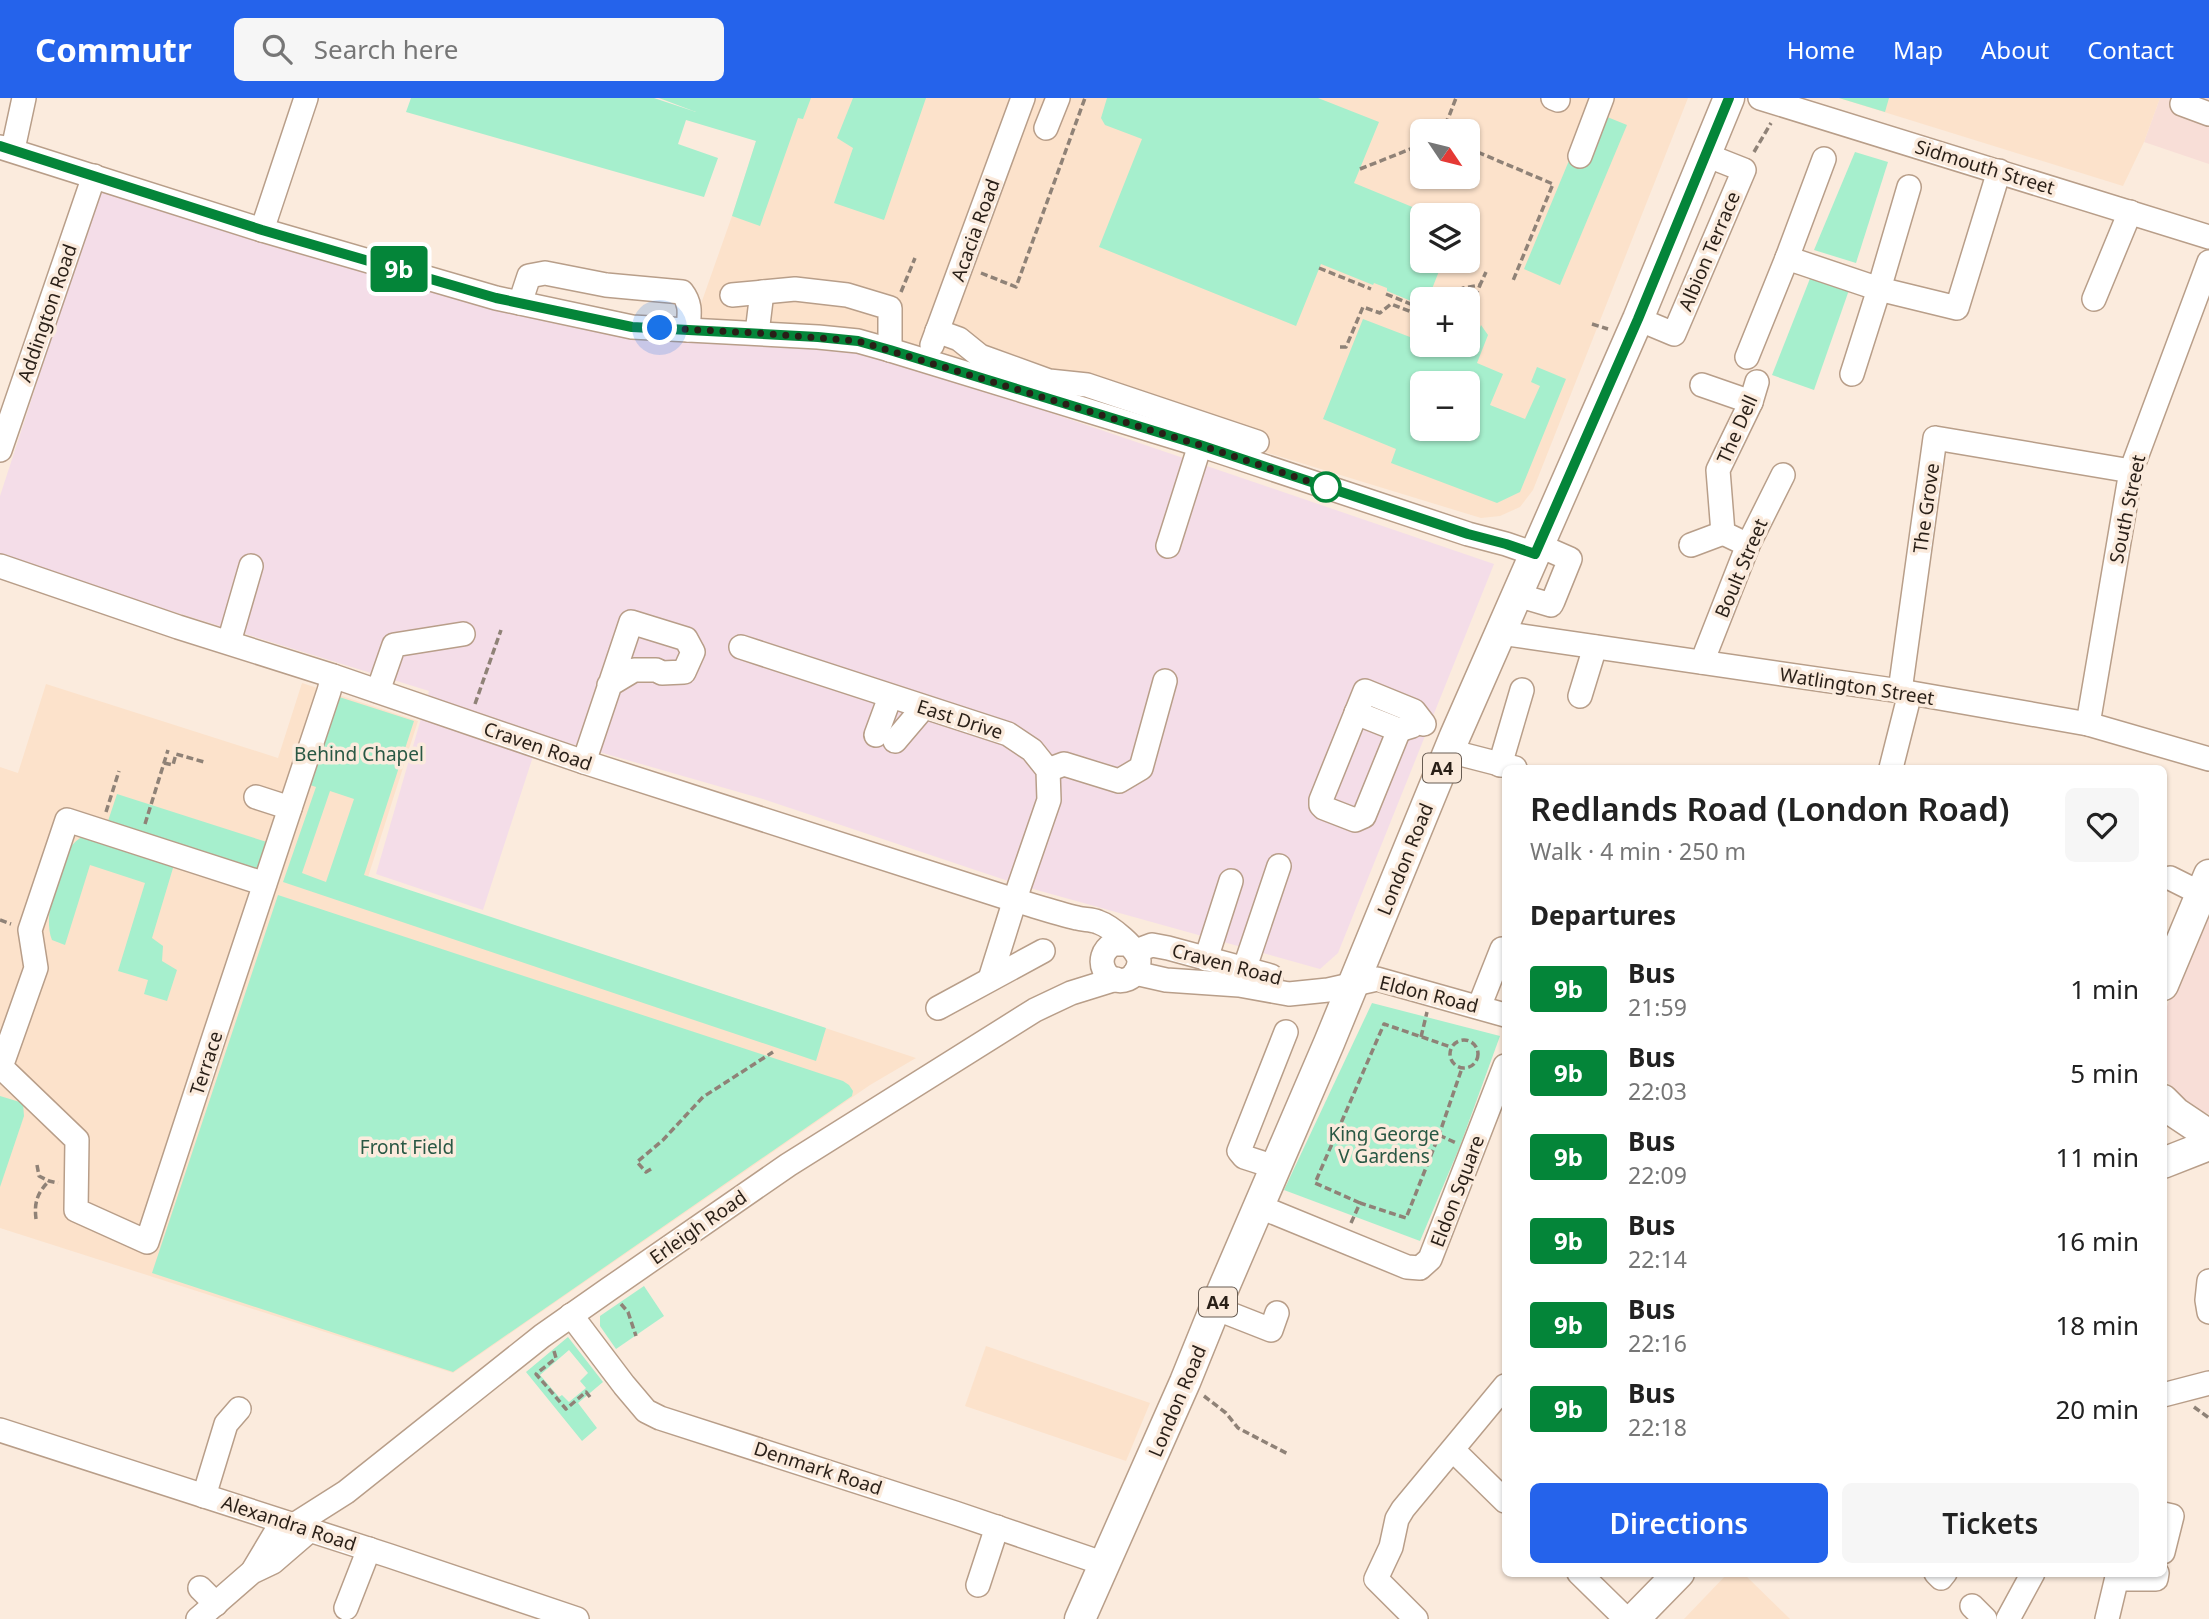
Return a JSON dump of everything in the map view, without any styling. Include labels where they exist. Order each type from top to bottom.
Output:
[{"type":"main road","name":"London Road","points":[[1080,1619],[1185,1382],[1452,744],[1638,319],[1729,98]]},
{"type":"main road","points":[[2167,970],[2206,885]]},
{"type":"main road","points":[[2167,1104],[2209,1135]]},
{"type":"main road","points":[[2167,1161],[2209,1145]]},
{"type":"main road","points":[[1634,1619],[1675,1577]]},
{"type":"street","points":[[24,98],[7,148],[262,230],[483,294],[632,327],[858,341],[1200,445],[1468,534],[1536,550]]},
{"type":"street","points":[[262,230],[306,98]]},
{"type":"street","name":"Acacia Road","points":[[926,361],[1023,98]]},
{"type":"street","points":[[1046,128],[1058,98]]},
{"type":"street","points":[[1580,156],[1602,98]]},
{"type":"street","points":[[2182,104],[2209,114]]},
{"type":"street","name":"Sidmouth Street","points":[[1767,106],[1999,172],[2209,237]]},
{"type":"street","name":"Albion Terrace","points":[[1638,319],[1674,334],[1744,170],[1706,155]]},
{"type":"street","points":[[1747,357],[1824,159]]},
{"type":"street","points":[[1787,258],[1879,289],[1957,308],[1999,172]]},
{"type":"street","name":"Addington Road","points":[[0,450],[94,176]]},
{"type":"street","points":[[1852,374],[1909,187]]},
{"type":"street","points":[[2094,299],[2130,212]]},
{"type":"street","name":"South Street","points":[[2088,724],[2131,471],[2209,262]]},
{"type":"street","points":[[520,303],[529,276],[545,273],[606,285],[682,292],[690,307],[688,330]]},
{"type":"street","points":[[732,295],[795,289],[847,295],[890,308],[890,350]]},
{"type":"street","points":[[757,333],[762,292]]},
{"type":"street","points":[[937,331],[959,339],[979,356],[1049,381],[1087,385],[1257,442]]},
{"type":"street","name":"The Dell","points":[[1703,385],[1754,392],[1718,470],[1723,533]]},
{"type":"street","name":"The Grove","points":[[1905,692],[1935,438],[2131,471]]},
{"type":"street","points":[[1168,546],[1200,445]]},
{"type":"street","name":"Boult Street","points":[[1702,662],[1748,545],[1783,475]]},
{"type":"street","points":[[1691,545],[1723,533],[1748,545]]},
{"type":"street","name":"Craven Road","points":[[0,566],[178,628],[333,676],[584,762],[1014,900],[1098,922],[1113,929],[1120,961]]},
{"type":"street","points":[[229,642],[251,566]]},
{"type":"street","name":"Watlington Street","points":[[1501,633],[1905,692],[2088,724],[2209,760]]},
{"type":"street","points":[[378,691],[394,645],[463,634]]},
{"type":"street","name":"East Drive","points":[[740,647],[1008,734],[1032,750],[1048,771]]},
{"type":"street","points":[[1580,696],[1595,647]]},
{"type":"street","name":"Terrace","points":[[76,1191],[76,1210],[147,1242],[333,676]]},
{"type":"street","points":[[990,979],[1049,800],[1048,771],[1064,764],[1119,780],[1141,768],[1165,681]]},
{"type":"street","points":[[584,762],[609,685]]},
{"type":"street","points":[[1507,765],[1522,690]]},
{"type":"street","points":[[1424,724],[1399,730],[1364,816],[1355,820],[1321,805],[1365,691],[1414,711],[1424,724],[1452,744],[1504,765]]},
{"type":"street","points":[[1892,765],[1905,692]]},
{"type":"street","points":[[890,697],[886,738],[923,708]]},
{"type":"street","points":[[1356,713],[1399,730]]},
{"type":"street","points":[[256,797],[290,808]]},
{"type":"street","points":[[76,1191],[77,1140],[1,1067],[36,968],[30,930],[66,820],[265,884]]},
{"type":"street","points":[[1241,977],[1279,866]]},
{"type":"street","points":[[2169,878],[2206,885]]},
{"type":"street","points":[[1206,959],[1231,881]]},
{"type":"street","name":"Craven Road","points":[[1120,961],[1152,945],[1206,959],[1241,977],[1289,994],[1353,983]]},
{"type":"street","points":[[1479,1007],[1502,949]]},
{"type":"street","points":[[938,1008],[1043,951]]},
{"type":"street","name":"Craven Road","points":[[1120,961],[1166,980],[1241,977]]},
{"type":"street","name":"Erleigh Road","points":[[205,1604],[252,1572],[273,1562],[345,1492],[571,1315],[810,1150],[1035,1010],[1071,993],[1120,961]]},
{"type":"street","name":"Eldon Road","points":[[1353,983],[1377,979],[1502,1014]]},
{"type":"street","points":[[1275,1167],[1244,1157],[1240,1151],[1286,1032]]},
{"type":"street","name":"Eldon Square","points":[[1258,1206],[1407,1267],[1420,1268],[1430,1259],[1502,1074]]},
{"type":"street","points":[[2209,1281],[2209,1312]]},
{"type":"street","points":[[1215,1308],[1270,1330],[1277,1313]]},
{"type":"street","name":"Denmark Road","points":[[571,1315],[646,1411],[660,1418],[1105,1564]]},
{"type":"street","points":[[2167,1394],[2209,1383]]},
{"type":"street","points":[[1416,1619],[1376,1578],[1391,1548],[1397,1519],[1502,1390]]},
{"type":"street","points":[[204,1496],[226,1424],[239,1409]]},
{"type":"street","name":"Alexandra Road","points":[[0,1430],[577,1619]]},
{"type":"street","points":[[1453,1450],[1502,1498]]},
{"type":"street","points":[[304,1529],[345,1492]]},
{"type":"street","points":[[2167,1515],[2172,1517],[2167,1536]]},
{"type":"street","points":[[978,1585],[997,1527]]},
{"type":"street","points":[[346,1608],[369,1549]]},
{"type":"street","points":[[1583,1577],[1626,1619]]},
{"type":"street","points":[[2008,1619],[2031,1577]]},
{"type":"street","points":[[2108,1619],[2118,1577]]},
{"type":"street","points":[[2131,1577],[2156,1577]]},
{"type":"path","points":[[961,265],[1016,287],[1085,98]]},
{"type":"path","points":[[1448,119],[1457,98]]},
{"type":"path","points":[[1744,170],[1767,106]]},
{"type":"path","points":[[1360,169],[1410,149]]},
{"type":"path","points":[[1480,153],[1553,184],[1512,283]]},
{"type":"path","points":[[890,308],[904,289],[915,258]]},
{"type":"path","points":[[1320,268],[1371,289]]},
{"type":"path","points":[[1469,287],[1480,285],[1486,272]]},
{"type":"path","points":[[1386,294],[1410,304]]},
{"type":"path","points":[[1340,347],[1346,347],[1363,306],[1380,313],[1391,304],[1410,311]]},
{"type":"path","points":[[1592,324],[1608,329]]},
{"type":"path","points":[[473,710],[501,630]]},
{"type":"path","points":[[139,842],[168,750]]},
{"type":"path","points":[[164,763],[173,765],[176,754],[204,762]]},
{"type":"path","points":[[100,830],[119,771]]},
{"type":"path","points":[[1451,1048],[1384,1024],[1315,1184],[1406,1218],[1462,1068]]},
{"type":"path","points":[[1467,1040],[1477,1050],[1478,1055],[1475,1064],[1462,1068],[1451,1060],[1451,1048],[1458,1041],[1467,1040]]},
{"type":"path","points":[[651,1168],[646,1172],[638,1162],[704,1097],[773,1052]]},
{"type":"path","points":[[37,1165],[39,1176],[76,1191]]},
{"type":"path","points":[[36,1219],[35,1204],[40,1190],[49,1181]]},
{"type":"path","points":[[1343,1241],[1360,1203]]},
{"type":"path","points":[[609,1289],[628,1312],[636,1336]]},
{"type":"path","points":[[542,1336],[554,1349],[556,1359],[536,1374],[566,1409],[586,1392],[590,1397]]},
{"type":"path","points":[[1185,1382],[1226,1413],[1238,1428],[1287,1454]]},
{"type":"shaded area","points":[[770,98],[1688,98],[1533,490],[1520,507],[1500,516],[1481,518],[865,330],[696,318]]},
{"type":"shaded area","points":[[1839,98],[2160,98],[2144,142],[2123,186]]},
{"type":"shaded area","points":[[2160,98],[2209,98],[2209,164],[2144,142]]},
{"type":"shaded area","points":[[101,186],[414,286],[861,348],[1494,564],[1338,953],[1320,969],[1026,887],[763,799],[540,735],[483,910],[376,874],[429,691],[0,558],[0,496]]},
{"type":"shaded area","points":[[302,683],[418,721],[368,877],[916,1058],[870,1085],[453,1373],[0,1228],[0,767],[18,773],[46,684],[278,758]]},
{"type":"shaded area","points":[[2209,904],[2209,1114],[2196,1110],[2181,1100],[2167,1080],[2167,1006]]},
{"type":"shaded area","points":[[986,1346],[1150,1403],[1126,1461],[965,1406]]},
{"type":"shaded area","points":[[1724,1577],[1747,1577],[1790,1619],[1684,1619]]},
{"type":"green space","points":[[411,98],[654,98],[696,112],[659,98],[811,98],[803,119],[798,118],[760,226],[732,216],[756,141],[686,120],[678,144],[718,158],[704,197],[406,112]]},
{"type":"green space","points":[[853,98],[926,98],[884,220],[834,203],[853,148],[837,138]]},
{"type":"green space","points":[[1107,98],[1318,98],[1379,122],[1354,183],[1410,206],[1410,273],[1438,273],[1433,287],[1410,287],[1410,301],[1387,291],[1387,288],[1321,264],[1296,326],[1099,247],[1142,139],[1105,125],[1101,118]]},
{"type":"green space","points":[[1839,98],[1889,98],[1885,112]]},
{"type":"green space","points":[[1590,110],[1627,125],[1560,285],[1524,269]]},
{"type":"green space","points":[[1855,152],[1888,162],[1856,263],[1814,250]]},
{"type":"green space","points":[[1811,276],[1849,290],[1814,390],[1772,375]]},
{"type":"green space","points":[[1363,319],[1410,337],[1410,357],[1479,357],[1477,363],[1503,374],[1490,405],[1525,419],[1540,386],[1531,382],[1537,367],[1566,379],[1520,492],[1497,503],[1391,463],[1396,449],[1323,419]]},
{"type":"green space","points":[[1481,325],[1488,335],[1480,355]]},
{"type":"green space","name":"Behind Chapel","points":[[333,695],[414,721],[364,875],[826,1028],[816,1061],[283,882],[316,787],[304,783]],"holes":[[[330,791],[354,799],[326,882],[302,873]]]},
{"type":"green space","points":[[117,794],[270,843],[261,873],[107,824]]},
{"type":"green space","points":[[91,831],[176,858],[152,938],[163,946],[162,961],[177,970],[167,1001],[144,994],[148,980],[118,971],[145,883],[90,865],[65,945],[52,940],[50,907],[60,869],[71,846]]},
{"type":"green space","name":"Front Field","points":[[278,895],[843,1081],[853,1091],[852,1096],[453,1372],[152,1273]]},
{"type":"green space","name":"King George V Gardens","points":[[1372,1003],[1500,1036],[1460,1146],[1420,1241],[1284,1190]]},
{"type":"green space","points":[[0,1096],[23,1103],[24,1116],[0,1187]]},
{"type":"green space","points":[[644,1286],[664,1316],[616,1349],[600,1326],[600,1316]]},
{"type":"green space","points":[[568,1337],[603,1382],[578,1403],[597,1428],[582,1441],[526,1372]],"holes":[[[569,1350],[588,1373],[580,1381],[586,1388],[569,1402],[562,1395],[559,1397],[540,1375]]]},
{"type":"bus line","name":"9b","points":[[0,146],[262,230],[496,298],[632,327],[858,341],[1200,445],[1535,554],[1638,319],[1729,98]]},
{"type":"route","points":[[660,328],[858,341],[1200,445],[1326,487]]}]
